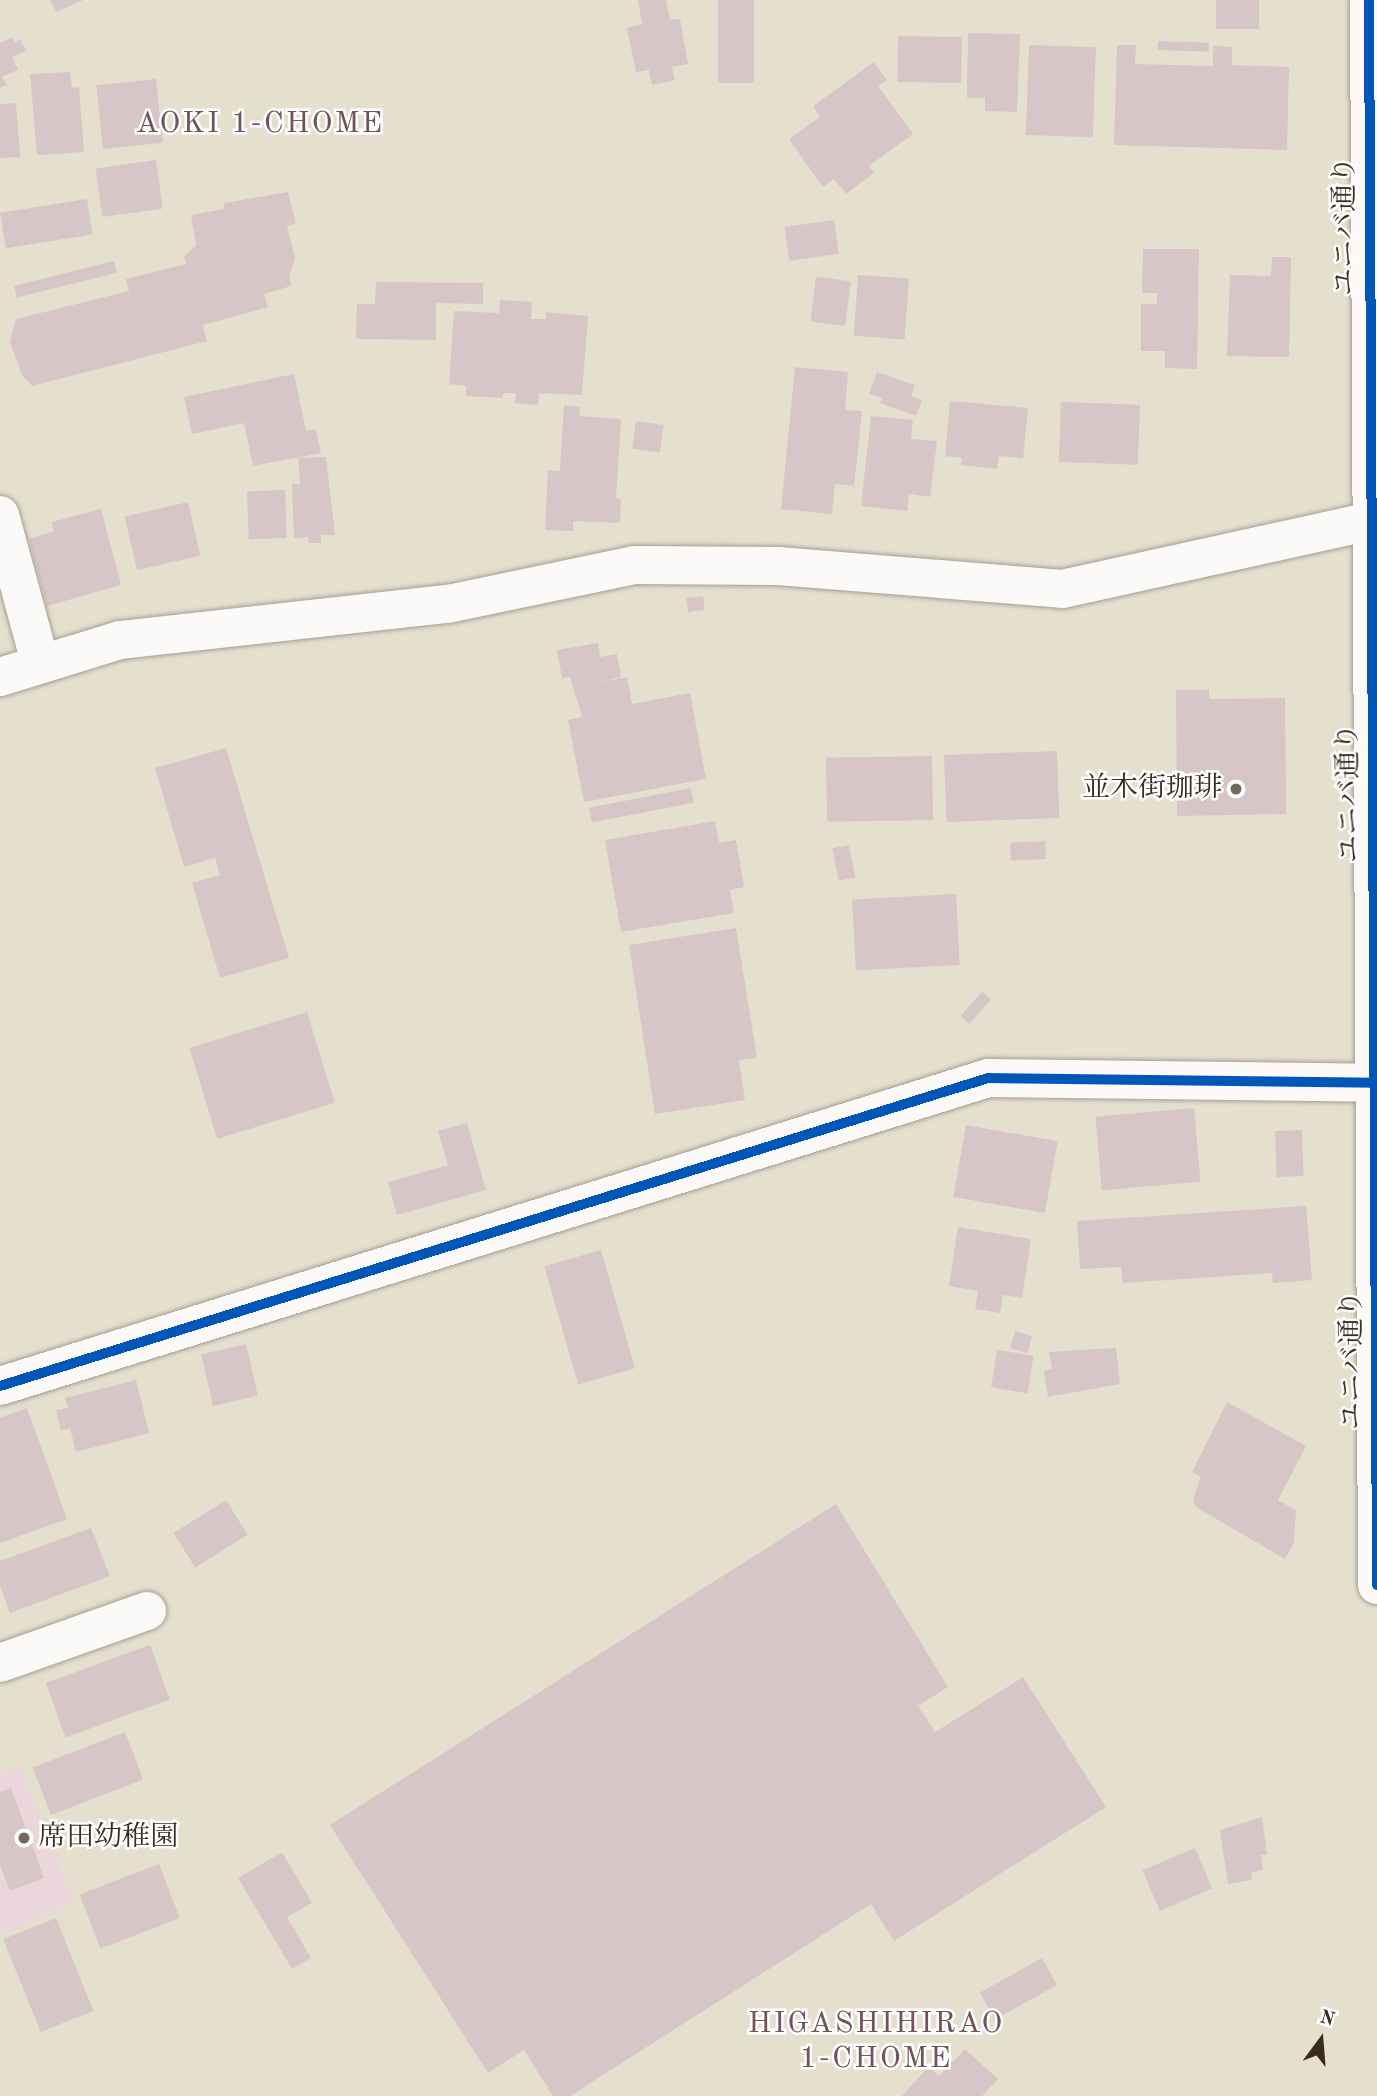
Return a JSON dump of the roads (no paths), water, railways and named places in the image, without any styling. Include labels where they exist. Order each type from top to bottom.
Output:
[{"type":"street","name":"ユニバ通り","points":[[1369,0],[1377,1586]]},
{"type":"street","points":[[0,515],[40,662]]},
{"type":"street","points":[[0,677],[40,662],[120,640],[448,604],[634,565],[778,566],[1062,589],[1373,521]]},
{"type":"street","points":[[0,1386],[988,1078],[1376,1083]]},
{"type":"street","points":[[0,1663],[147,1611]]},
{"type":"place","name":"並木街珈琲","points":[[1236,789]]},
{"type":"place","name":"席田幼稚園","points":[[24,1838]]},
{"type":"district","name":"AOKI 1-CHOME","points":[[260,124]]},
{"type":"district","name":"HIGASHIHIRAO 1-CHOME","points":[[876,2041]]}]
